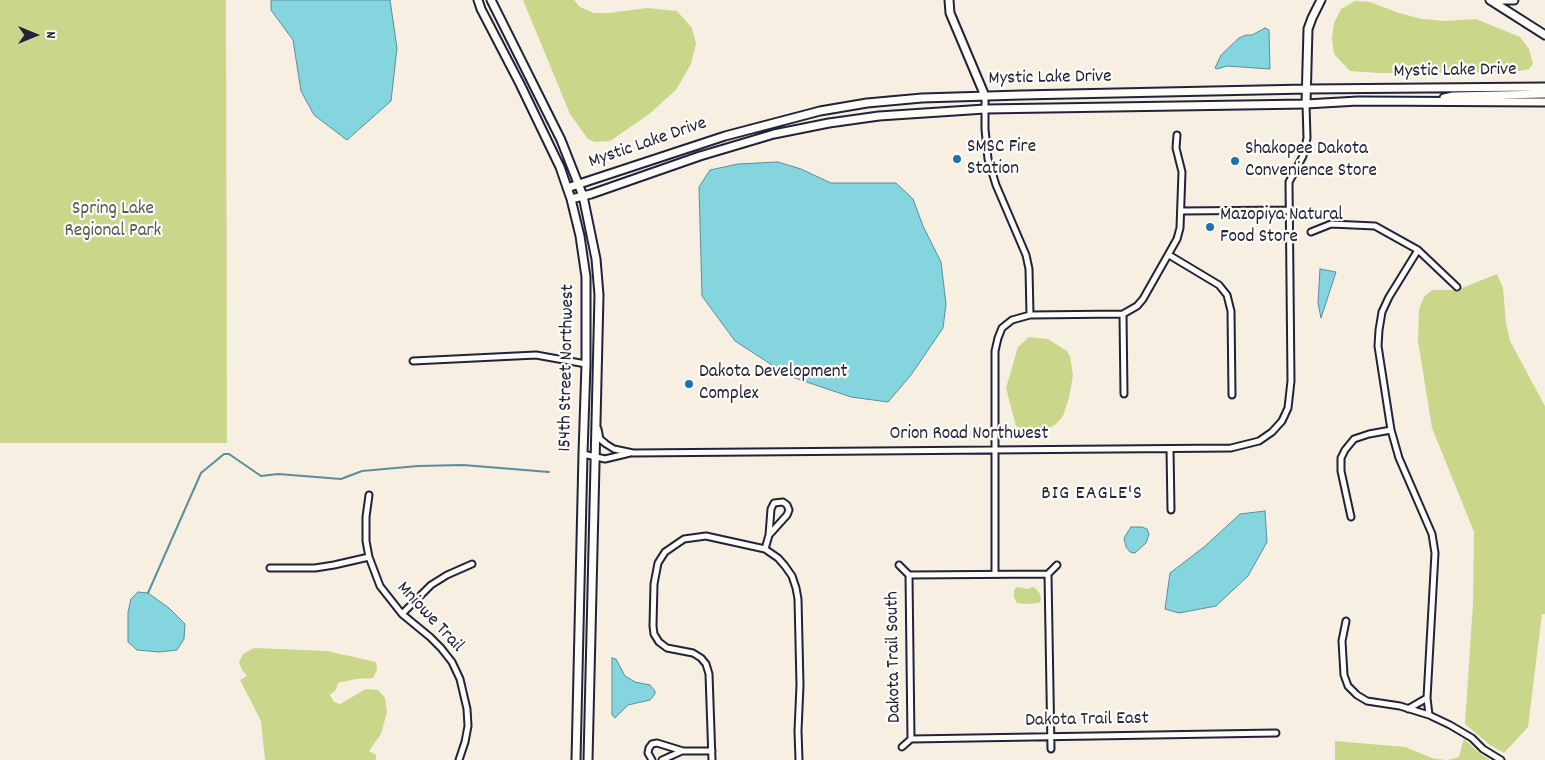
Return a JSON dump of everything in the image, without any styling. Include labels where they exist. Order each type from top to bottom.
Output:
[{"type":"street","name":"154th Street Northwest","points":[[478,0],[480,9],[520,84],[560,167],[571,199],[580,236],[586,277],[586,364],[576,760]]},
{"type":"street","name":"154th Street Northwest","points":[[490,0],[561,140],[582,196],[596,259],[599,295],[588,760]]},
{"type":"street","points":[[948,0],[950,13],[985,96],[985,129],[990,171],[1026,255],[1029,269],[1030,315]]},
{"type":"street","points":[[1181,211],[1289,210],[1289,182],[1303,156],[1308,138],[1306,104],[1308,29],[1320,0]]},
{"type":"street","points":[[1492,0],[1514,0]]},
{"type":"street","points":[[1492,0],[1545,35]]},
{"type":"street","name":"Mystic Lake Drive","points":[[567,188],[725,136],[820,111],[922,98],[1307,89],[1545,87]]},
{"type":"street","name":"Mystic Lake Drive","points":[[1436,101],[1453,96],[1545,94]]},
{"type":"street","name":"Mystic Lake Drive","points":[[571,199],[700,156],[774,134],[829,123],[879,116],[985,109],[1306,104],[1358,101],[1545,102]]},
{"type":"street","points":[[995,574],[995,351],[1002,328],[1012,320],[1030,315],[1123,314],[1143,300],[1178,239],[1182,172],[1176,148],[1177,134]]},
{"type":"street","name":"Orion Road Northwest","points":[[596,424],[600,439],[606,444],[614,449],[633,453],[1231,448],[1259,441],[1272,432],[1282,421],[1288,408],[1291,381],[1289,210]]},
{"type":"street","points":[[1311,232],[1331,224],[1375,226],[1418,250],[1457,287]]},
{"type":"street","points":[[1418,250],[1382,312],[1378,346],[1391,430],[1399,458],[1432,534],[1435,554],[1427,698],[1429,715]]},
{"type":"street","points":[[1169,255],[1219,286],[1227,295],[1232,311],[1232,395]]},
{"type":"street","points":[[1123,314],[1124,394]]},
{"type":"street","points":[[413,360],[536,355],[586,364]]},
{"type":"street","points":[[1351,517],[1341,471],[1344,450],[1354,439],[1391,430]]},
{"type":"street","points":[[1170,449],[1171,510]]},
{"type":"street","name":"Orion Road Northwest","points":[[583,454],[605,460],[633,453]]},
{"type":"street","name":"Mniowe Trail","points":[[369,495],[366,517],[366,541],[369,557],[380,586],[402,614],[430,636],[441,648],[452,662],[460,679],[467,709],[468,726],[459,760]]},
{"type":"street","points":[[765,549],[769,536],[772,506],[774,503],[783,502],[789,510],[787,515],[769,536]]},
{"type":"street","points":[[712,760],[709,674],[706,664],[701,658],[693,654],[667,648],[659,642],[654,634],[653,626],[655,573],[658,563],[665,552],[678,542],[692,537],[706,536],[765,549],[778,558],[792,576],[798,599],[800,685],[798,760]]},
{"type":"street","points":[[270,568],[334,566],[369,557]]},
{"type":"street","points":[[402,614],[431,585],[446,575],[472,564]]},
{"type":"street","points":[[899,565],[909,574],[1048,574],[1057,565]]},
{"type":"street","name":"Dakota Trail South","points":[[909,574],[911,739]]},
{"type":"street","points":[[1048,574],[1051,749]]},
{"type":"street","points":[[1346,621],[1342,641],[1344,675],[1348,686],[1357,695],[1367,700],[1408,708],[1429,715],[1465,734],[1483,749],[1501,760]]},
{"type":"street","points":[[1408,708],[1427,698]]},
{"type":"street","name":"Dakota Trail East","points":[[911,739],[1276,732]]},
{"type":"street","points":[[902,747],[911,739]]},
{"type":"street","points":[[652,760],[648,753],[648,748],[652,744],[657,743],[683,751],[712,751]]},
{"type":"street","points":[[662,760],[683,751]]},
{"type":"green space","name":"Spring Lake Regional Park","points":[[0,0],[226,0],[227,443],[0,443]]},
{"type":"green space","points":[[523,0],[574,0],[580,7],[594,13],[647,8],[677,11],[692,28],[696,43],[691,64],[676,90],[648,115],[610,141],[595,142],[588,139],[570,114]]},
{"type":"green space","points":[[1355,1],[1370,2],[1422,19],[1445,21],[1476,19],[1520,37],[1529,49],[1533,64],[1529,69],[1514,72],[1379,73],[1350,71],[1334,54],[1332,38],[1334,23],[1341,9]]},
{"type":"green space","points":[[1497,274],[1503,288],[1506,323],[1510,341],[1545,406],[1545,614],[1542,614],[1528,727],[1504,753],[1490,745],[1465,724],[1473,603],[1474,532],[1432,428],[1418,341],[1419,309],[1424,297],[1432,290],[1457,290]]},
{"type":"green space","points":[[1029,337],[1048,339],[1067,351],[1070,356],[1073,375],[1069,398],[1063,416],[1056,424],[1044,431],[1033,432],[1016,426],[1006,388],[1018,347]]},
{"type":"green space","points":[[1017,587],[1035,588],[1040,594],[1041,600],[1039,603],[1017,603],[1014,597],[1014,590]]},
{"type":"green space","points":[[254,648],[327,651],[376,662],[377,670],[373,678],[338,683],[336,690],[330,695],[334,702],[340,704],[366,689],[378,690],[385,698],[387,712],[381,734],[369,751],[376,755],[376,760],[265,760],[261,721],[240,680],[247,676],[239,662],[243,654]]},
{"type":"green space","points":[[1464,738],[1477,751],[1490,760],[1448,760],[1459,757]]},
{"type":"green space","points":[[1335,741],[1405,747],[1432,758],[1445,760],[1335,760]]},
{"type":"water","points":[[271,0],[390,0],[397,48],[391,101],[347,140],[314,115],[301,91],[293,40],[271,10]]},
{"type":"water","points":[[1265,28],[1269,30],[1270,69],[1227,66],[1215,68],[1221,55],[1239,38],[1252,35]]},
{"type":"water","points":[[778,162],[801,169],[831,183],[896,183],[913,199],[923,226],[941,262],[946,304],[943,328],[911,375],[888,402],[851,397],[789,376],[735,341],[702,296],[699,187],[710,170],[738,164]]},
{"type":"water","points":[[1320,269],[1336,272],[1321,318],[1318,303]]},
{"type":"water","points":[[1265,511],[1267,542],[1248,576],[1216,606],[1179,613],[1165,609],[1170,573],[1204,547],[1240,514]]},
{"type":"water","points":[[1131,527],[1142,527],[1147,529],[1149,534],[1146,543],[1135,553],[1130,552],[1126,547],[1124,538]]},
{"type":"water","points":[[138,592],[148,593],[169,608],[185,624],[184,639],[177,650],[159,652],[137,650],[128,642],[128,612],[131,599]]},
{"type":"water","points":[[612,658],[616,659],[625,676],[635,682],[650,685],[655,691],[650,700],[628,705],[615,718],[612,715]]},
{"type":"waterway","points":[[148,593],[201,473],[224,454],[229,454],[261,476],[278,474],[341,479],[362,471],[418,466],[463,465],[549,472]]},
{"type":"place","name":"SMSC Fire Station","points":[[957,159]]},
{"type":"place","name":"Shakopee Dakota Convenience Store","points":[[1235,161]]},
{"type":"place","name":"Mazopiya Natural Food Store","points":[[1210,227]]},
{"type":"place","name":"Dakota Development Complex","points":[[689,384]]},
{"type":"district","name":"BIG EAGLE'S","points":[[1092,495]]}]
